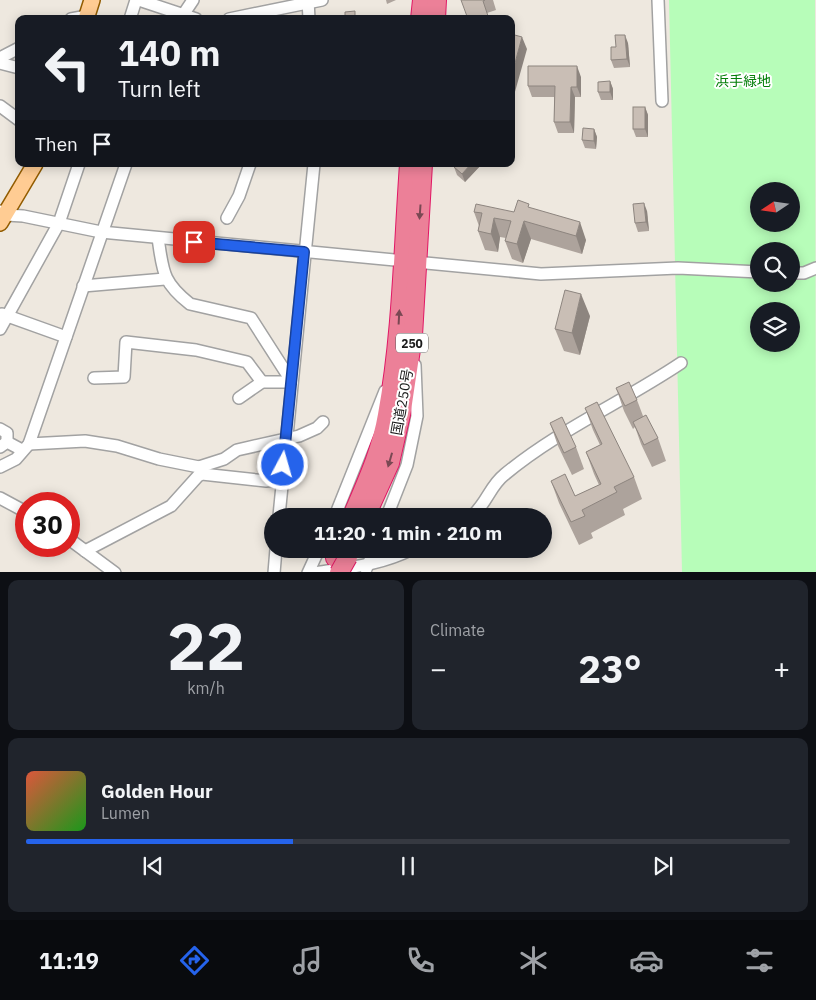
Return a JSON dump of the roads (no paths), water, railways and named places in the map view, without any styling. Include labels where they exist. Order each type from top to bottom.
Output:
[{"type":"highway","points":[[420,15],[422,0]]},
{"type":"highway","points":[[436,15],[437,0]]},
{"type":"highway","name":"国道250号","points":[[370,508],[390,463],[402,410],[414,336],[409,262],[409,167]]},
{"type":"highway","name":"国道250号","points":[[355,508],[374,463],[387,416],[424,167]]},
{"type":"main road","points":[[87,15],[92,0]]},
{"type":"main road","points":[[2,216],[33,167]]},
{"type":"street","points":[[132,15],[138,0],[183,15],[193,0]]},
{"type":"street","points":[[248,15],[322,0]]},
{"type":"street","points":[[658,0],[662,101]]},
{"type":"street","points":[[308,2],[310,15]]},
{"type":"street","points":[[0,58],[15,50]]},
{"type":"street","points":[[0,63],[15,67]]},
{"type":"street","points":[[0,106],[15,117]]},
{"type":"street","points":[[0,329],[4,315],[59,223],[78,167]]},
{"type":"street","points":[[0,467],[16,459],[26,447],[125,167]]},
{"type":"street","points":[[227,218],[239,196],[249,167]]},
{"type":"street","points":[[279,508],[314,167]]},
{"type":"street","points":[[2,216],[59,223],[101,232],[541,274],[678,268],[750,272]]},
{"type":"street","points":[[158,238],[165,279],[190,304],[251,318],[292,382]]},
{"type":"street","points":[[800,273],[816,268]]},
{"type":"street","points":[[83,286],[165,279]]},
{"type":"street","points":[[4,315],[66,337]]},
{"type":"street","points":[[390,508],[408,465],[417,416],[414,336]]},
{"type":"street","points":[[94,378],[124,377],[126,342],[196,350],[247,362],[262,382]]},
{"type":"street","points":[[481,508],[502,476],[545,444],[649,385],[681,363]]},
{"type":"street","points":[[338,508],[393,369]]},
{"type":"street","points":[[239,398],[262,382],[292,382]]},
{"type":"street","points":[[0,430],[7,434],[4,444],[26,447],[85,441],[117,446],[158,459],[199,467],[224,459],[237,450],[309,432],[323,422]]},
{"type":"street","points":[[85,551],[171,506],[202,474],[266,481],[282,479]]},
{"type":"street","points":[[0,498],[15,506]]},
{"type":"street","points":[[80,547],[115,572]]},
{"type":"street","points":[[274,572],[275,558]]},
{"type":"street","points":[[308,572],[315,558]]},
{"type":"street","points":[[313,572],[366,569],[394,558]]},
{"type":"park label","name":"浜手緑地","points":[[743,81]]}]
